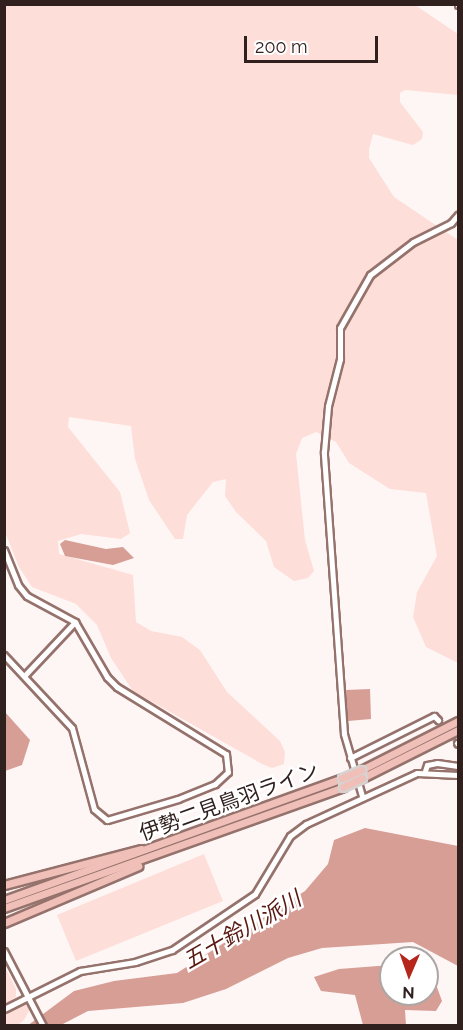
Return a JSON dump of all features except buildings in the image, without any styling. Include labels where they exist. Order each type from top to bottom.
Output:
[{"type":"main road","name":"伊勢二見鳥羽ライン","points":[[4,908],[343,787],[362,774],[459,721]]},
{"type":"main road","name":"伊勢二見鳥羽ライン","points":[[4,900],[342,778],[362,774],[459,730]]},
{"type":"main road","points":[[4,923],[186,844]]},
{"type":"main road","points":[[4,885],[153,848]]},
{"type":"street","points":[[362,796],[350,758],[343,724],[324,452],[328,406],[340,359],[340,328],[370,275],[413,242],[451,223],[459,215]]},
{"type":"street","points":[[4,655],[72,728],[94,809],[107,820],[145,811],[224,778],[228,772],[226,754],[117,687],[107,677],[75,622],[27,596],[18,585],[5,551]]},
{"type":"street","points":[[25,675],[75,622]]},
{"type":"street","points":[[350,758],[434,716],[438,720]]},
{"type":"street","points":[[425,771],[427,765],[436,763],[459,766]]},
{"type":"street","points":[[4,1009],[66,977],[98,966],[135,962],[172,950],[255,894],[290,836],[362,796],[425,771],[459,774]]},
{"type":"street","points":[[4,951],[44,1026]]},
{"type":"street","points":[[98,966],[100,975]]},
{"type":"shaded area","points":[[5,5],[415,5],[458,34],[458,95],[405,90],[400,93],[400,102],[423,132],[422,139],[413,145],[373,134],[369,158],[394,197],[458,240],[458,663],[426,647],[413,617],[417,592],[437,556],[426,493],[390,489],[349,463],[336,442],[316,432],[302,438],[296,454],[305,540],[314,571],[308,578],[294,581],[274,567],[266,541],[236,512],[225,496],[226,479],[213,482],[187,515],[183,539],[175,539],[149,500],[135,459],[131,426],[69,417],[68,427],[120,492],[130,533],[121,539],[81,534],[58,541],[59,554],[133,575],[136,622],[151,631],[182,637],[200,650],[227,692],[280,741],[285,752],[284,764],[272,768],[262,764],[133,691],[111,658],[97,625],[76,604],[32,587],[19,567],[5,532]]},
{"type":"shaded area","points":[[65,540],[106,549],[123,547],[134,558],[113,565],[65,556],[60,544]]},
{"type":"shaded area","points":[[370,689],[371,719],[348,721],[346,690]]},
{"type":"shaded area","points":[[5,712],[30,740],[22,765],[5,771]]},
{"type":"shaded area","points":[[365,828],[458,846],[458,966],[439,956],[439,946],[420,946],[413,942],[322,948],[288,958],[226,989],[183,1003],[88,1011],[61,1025],[27,1026],[74,991],[114,981],[177,973],[305,891],[328,864],[334,840]]},
{"type":"shaded area","points":[[204,854],[223,901],[76,961],[57,915]]},
{"type":"shaded area","points":[[379,966],[379,1006],[439,1006],[436,1011],[405,1010],[406,1025],[363,1025],[355,995],[321,991],[314,977],[339,969]]},
{"type":"shaded area","points":[[5,967],[16,989],[16,997],[5,1004]]},
{"type":"shaded area","points":[[24,1004],[30,1009],[24,1020],[18,1025],[5,1025],[5,1014]]},
{"type":"tunnel","points":[[438,720],[457,743]]},
{"type":"water label","name":"五十鈴川派川","points":[[242,930]]}]
